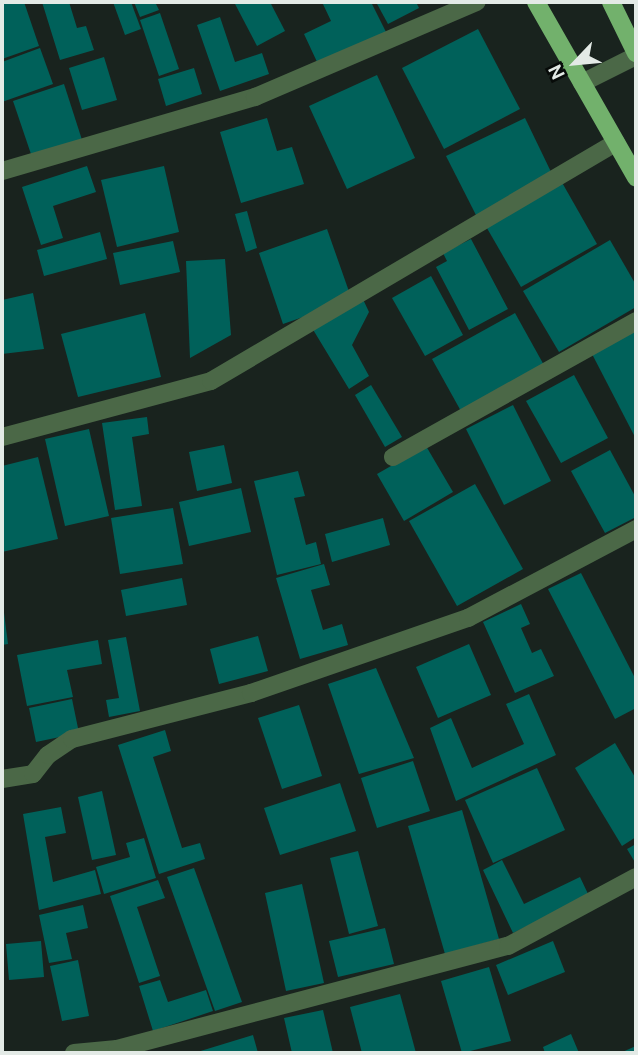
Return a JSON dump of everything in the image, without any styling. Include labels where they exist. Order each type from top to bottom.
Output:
[{"type":"main road","points":[[536,2],[636,177]]},
{"type":"main road","points":[[611,2],[636,54]]},
{"type":"street","points":[[2,171],[255,97],[477,2]]},
{"type":"street","points":[[582,83],[636,54]]},
{"type":"street","points":[[2,437],[211,381],[616,142]]},
{"type":"street","points":[[393,457],[636,321]]},
{"type":"street","points":[[2,779],[33,774],[48,755],[72,739],[251,694],[468,618],[636,529]]},
{"type":"street","points":[[74,1053],[117,1049],[508,946],[636,877]]},
{"type":"building","points":[[2,2],[24,2],[39,46],[2,59]]},
{"type":"building","points":[[42,2],[69,2],[77,28],[86,26],[94,50],[60,60]]},
{"type":"building","points":[[113,2],[131,2],[141,29],[125,35]]},
{"type":"building","points":[[134,2],[155,2],[159,10],[140,17]]},
{"type":"building","points":[[234,2],[270,2],[285,31],[257,46]]},
{"type":"building","points":[[322,2],[371,2],[386,32],[318,64],[304,34],[331,21]]},
{"type":"building","points":[[376,2],[416,2],[419,8],[388,24]]},
{"type":"building","points":[[160,13],[179,69],[159,76],[140,20]]},
{"type":"building","points":[[220,17],[235,62],[262,53],[269,74],[220,91],[197,25]]},
{"type":"building","points":[[478,29],[520,109],[444,149],[402,68]]},
{"type":"building","points":[[40,48],[53,84],[2,102],[2,62]]},
{"type":"building","points":[[104,57],[117,100],[82,110],[69,68]]},
{"type":"building","points":[[194,68],[202,94],[166,106],[158,79]]},
{"type":"building","points":[[377,75],[415,158],[347,189],[309,106]]},
{"type":"building","points":[[64,84],[83,143],[33,160],[13,101]]},
{"type":"building","points":[[267,118],[277,151],[292,147],[304,184],[241,203],[220,132]]},
{"type":"building","points":[[525,118],[553,176],[478,219],[446,156]]},
{"type":"building","points":[[87,166],[96,192],[53,206],[63,238],[41,245],[22,187]]},
{"type":"building","points":[[164,166],[179,232],[117,247],[101,180]]},
{"type":"building","points":[[560,179],[597,244],[521,287],[484,223]]},
{"type":"building","points":[[247,211],[257,248],[246,252],[235,214]]},
{"type":"building","points":[[327,229],[352,300],[283,324],[259,253]]},
{"type":"building","points":[[100,232],[107,259],[44,276],[37,250]]},
{"type":"building","points":[[471,239],[508,309],[469,330],[436,267],[447,261],[443,253]]},
{"type":"building","points":[[610,240],[636,285],[636,307],[559,352],[523,291]]},
{"type":"building","points":[[173,241],[180,272],[120,285],[113,253]]},
{"type":"building","points":[[225,259],[231,335],[190,358],[186,261]]},
{"type":"building","points":[[431,276],[463,335],[425,356],[392,298]]},
{"type":"building","points":[[33,293],[44,349],[2,354],[2,300]]},
{"type":"building","points":[[361,295],[369,312],[352,345],[369,376],[349,389],[309,323]]},
{"type":"building","points":[[145,313],[161,377],[78,397],[61,334]]},
{"type":"building","points":[[515,313],[545,367],[462,413],[432,359]]},
{"type":"building","points":[[636,328],[636,439],[591,352]]},
{"type":"building","points":[[574,375],[608,438],[561,463],[526,401]]},
{"type":"building","points":[[371,385],[402,437],[385,447],[355,395]]},
{"type":"building","points":[[513,405],[551,481],[504,505],[466,429]]},
{"type":"building","points":[[147,417],[149,434],[132,437],[142,506],[115,510],[102,423]]},
{"type":"building","points":[[89,429],[109,516],[65,526],[45,439]]},
{"type":"building","points":[[224,445],[232,483],[197,491],[189,452]]},
{"type":"building","points":[[426,446],[453,492],[404,521],[377,474]]},
{"type":"building","points":[[610,450],[636,498],[636,517],[605,533],[571,471]]},
{"type":"building","points":[[38,457],[58,539],[2,552],[2,466]]},
{"type":"building","points":[[298,471],[305,496],[294,498],[306,545],[316,542],[321,564],[277,575],[254,481]]},
{"type":"building","points":[[475,484],[523,569],[457,606],[409,521]]},
{"type":"building","points":[[241,488],[251,532],[189,546],[179,502]]},
{"type":"building","points":[[173,508],[183,564],[120,574],[111,518]]},
{"type":"building","points":[[383,518],[390,545],[332,562],[325,534]]},
{"type":"building","points":[[324,564],[330,585],[311,590],[323,630],[342,624],[348,645],[300,659],[276,578]]},
{"type":"building","points":[[581,573],[636,680],[636,708],[615,719],[548,589]]},
{"type":"building","points":[[182,578],[187,605],[126,616],[121,590]]},
{"type":"building","points":[[2,597],[8,644],[2,645]]},
{"type":"building","points":[[521,604],[530,624],[521,628],[532,653],[541,649],[554,676],[515,693],[483,622]]},
{"type":"building","points":[[258,636],[268,671],[219,684],[210,649]]},
{"type":"building","points":[[126,637],[140,711],[109,717],[106,700],[119,698],[108,640]]},
{"type":"building","points":[[98,640],[102,664],[67,670],[73,697],[27,706],[17,655]]},
{"type":"building","points":[[469,644],[491,695],[438,718],[416,667]]},
{"type":"building","points":[[376,668],[414,758],[359,774],[328,684]]},
{"type":"building","points":[[529,694],[556,755],[456,801],[430,728],[451,718],[472,768],[524,744],[506,704]]},
{"type":"building","points":[[72,699],[79,733],[36,742],[29,708]]},
{"type":"building","points":[[299,705],[322,776],[282,789],[258,718]]},
{"type":"building","points":[[165,730],[171,751],[153,757],[182,848],[200,843],[205,859],[159,874],[118,745]]},
{"type":"building","points":[[615,743],[636,779],[636,837],[622,846],[575,768]]},
{"type":"building","points":[[413,761],[430,811],[377,828],[361,778]]},
{"type":"building","points":[[537,768],[565,830],[493,863],[465,800]]},
{"type":"building","points":[[340,783],[356,831],[280,855],[264,808]]},
{"type":"building","points":[[102,791],[116,855],[92,860],[78,797]]},
{"type":"building","points":[[61,807],[66,833],[45,837],[53,882],[95,870],[101,894],[39,910],[23,814]]},
{"type":"building","points":[[462,810],[499,939],[445,954],[408,826]]},
{"type":"building","points":[[144,838],[156,878],[104,894],[96,867],[130,857],[126,843]]},
{"type":"building","points":[[636,844],[636,864],[627,849]]},
{"type":"building","points":[[358,851],[378,926],[349,934],[330,858]]},
{"type":"building","points":[[502,860],[524,904],[580,877],[589,896],[513,933],[483,870]]},
{"type":"building","points":[[194,868],[242,1002],[215,1011],[167,877]]},
{"type":"building","points":[[158,880],[165,898],[137,907],[160,976],[139,983],[110,896]]},
{"type":"building","points":[[302,884],[324,983],[286,991],[265,893]]},
{"type":"building","points":[[83,905],[88,928],[66,933],[72,959],[49,963],[39,915]]},
{"type":"building","points":[[385,928],[394,964],[338,977],[329,941]]},
{"type":"building","points":[[41,941],[44,977],[9,980],[6,944]]},
{"type":"building","points":[[553,941],[565,972],[508,995],[496,965]]},
{"type":"building","points":[[78,960],[89,1016],[62,1021],[50,966]]},
{"type":"building","points":[[489,967],[511,1041],[462,1053],[441,981]]},
{"type":"building","points":[[160,980],[168,1002],[206,990],[213,1011],[153,1031],[139,986]]},
{"type":"building","points":[[400,994],[416,1053],[362,1053],[350,1007]]},
{"type":"building","points":[[323,1010],[333,1053],[292,1053],[284,1018]]},
{"type":"building","points":[[571,1034],[579,1053],[545,1053],[543,1047]]},
{"type":"building","points":[[253,1035],[258,1053],[194,1053]]},
{"type":"building","points":[[636,1046],[636,1053],[620,1053]]}]
